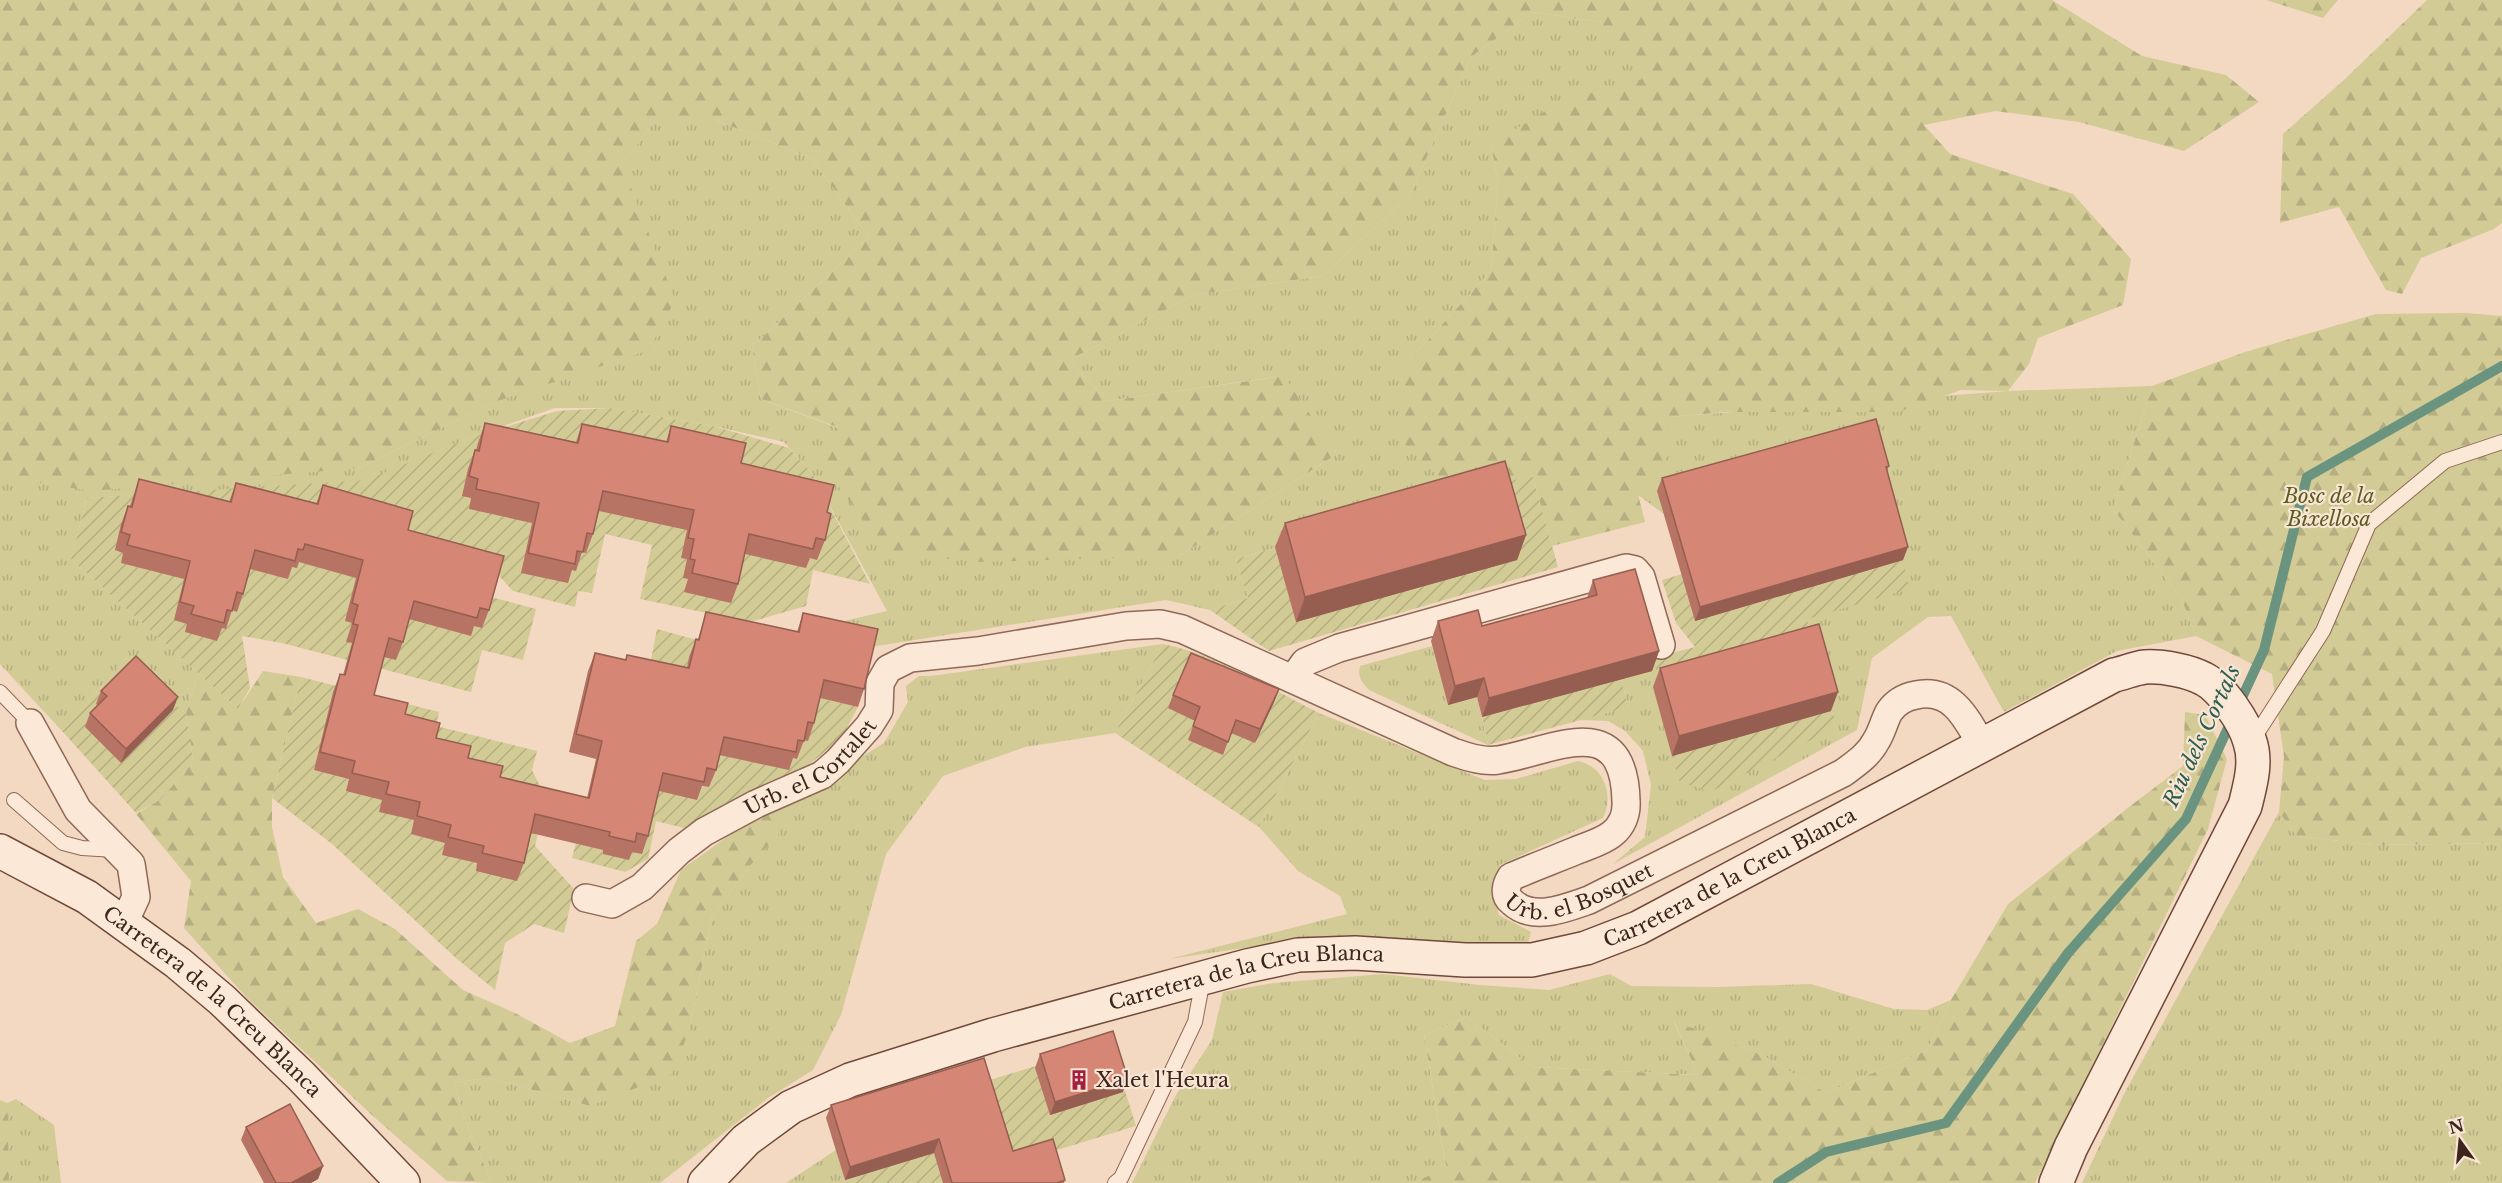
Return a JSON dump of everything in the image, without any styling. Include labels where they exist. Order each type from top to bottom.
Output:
[{"type":"main road","name":"Carretera de la Creu Blanca","points":[[705,1183],[746,1140],[790,1107],[850,1080],[993,1035],[1247,966],[1298,955],[1355,953],[1497,961],[1532,960],[1586,948],[1638,928],[2114,675],[2146,667],[2188,673],[2206,680],[2225,699],[2239,718],[2251,742],[2252,775],[2245,806],[2071,1147],[2056,1183]]},
{"type":"main road","name":"Carretera de la Creu Blanca","points":[[0,851],[87,897],[178,963],[245,1021],[403,1183]]},
{"type":"street","points":[[1293,679],[1305,662],[1339,648],[1626,568],[1635,570],[1641,577],[1661,645]]},
{"type":"street","name":"Urb. el Bosquet","points":[[1160,624],[1182,629],[1453,752],[1474,759],[1496,760],[1570,742],[1591,742],[1608,751],[1620,768],[1624,779],[1626,809],[1624,818],[1612,834],[1603,839],[1511,877],[1506,886],[1508,899],[1518,908],[1537,912],[1560,910],[1589,900],[1843,773],[1865,756],[1876,743],[1889,712],[1894,706],[1899,701],[1914,695],[1927,693],[1948,699],[1963,712],[1982,746]]},
{"type":"street","name":"Urb. el Cortalet","points":[[586,898],[612,904],[642,887],[679,851],[704,832],[756,804],[822,775],[838,762],[879,710],[880,683],[888,669],[910,658],[978,651],[1126,626],[1160,624]]},
{"type":"street","points":[[30,723],[78,810],[131,864],[136,897],[124,923]]},
{"type":"lane","points":[[2251,742],[2323,631],[2369,524],[2445,461],[2502,442]]},
{"type":"lane","points":[[0,692],[30,723]]},
{"type":"lane","points":[[14,800],[63,843],[82,848],[117,850]]},
{"type":"lane","points":[[1115,1183],[1121,1178],[1195,1022],[1203,979]]},
{"type":"green space","points":[[0,0],[2052,0],[2142,56],[2226,75],[2259,102],[2184,151],[2079,122],[1995,111],[1924,125],[1950,154],[2073,194],[2131,259],[2123,305],[2038,338],[2029,364],[2008,391],[1961,390],[1898,412],[1728,412],[1668,417],[1669,455],[1638,495],[1645,522],[1552,546],[1532,475],[1496,486],[1447,485],[1398,438],[1406,364],[1491,271],[1498,183],[1491,144],[1562,101],[1642,79],[1600,22],[1533,12],[1471,57],[1410,195],[1322,276],[1194,295],[1069,360],[1107,401],[1284,376],[1337,454],[1179,556],[982,562],[885,553],[822,462],[837,427],[761,399],[752,347],[869,237],[811,158],[713,119],[656,119],[622,165],[675,300],[649,350],[495,402],[359,468],[92,491],[0,477]]},
{"type":"green space","points":[[2266,0],[2338,0],[2323,18]]},
{"type":"green space","points":[[2427,0],[2502,0],[2502,223],[2494,229],[2421,258],[2402,294],[2386,290],[2339,207],[2280,223],[2283,134],[2345,79]]},
{"type":"green space","points":[[1533,12],[1600,22],[1643,79],[1491,144],[1498,183],[1491,271],[1406,364],[1667,417],[2008,391],[2152,386],[2113,509],[2181,598],[2196,636],[2117,651],[2004,712],[1951,616],[1928,617],[1872,658],[1857,730],[1613,864],[1645,837],[1651,785],[1643,751],[1625,731],[1608,721],[1580,720],[1629,707],[1615,657],[1653,658],[1661,685],[1840,725],[1831,711],[1807,619],[1638,495],[1645,522],[1532,475],[1236,559],[1248,598],[1210,610],[1166,600],[871,647],[840,622],[887,611],[812,473],[784,442],[713,426],[609,408],[555,408],[472,437],[366,481],[87,498],[71,559],[198,673],[186,714],[127,658],[62,731],[0,664],[0,477],[359,468],[495,402],[622,165],[656,119],[713,119],[811,158],[869,237],[752,347],[761,399],[1179,556],[1337,454],[1276,377],[1107,401],[1069,360],[1194,295],[1322,276],[1410,195],[1471,57]]},
{"type":"green space","name":"Bosc de la Bixellosa","points":[[2467,313],[2502,316],[2502,843],[2374,845],[2297,836],[2279,812],[2284,757],[2272,674],[2196,636],[2181,598],[2113,509],[2152,386],[2245,352],[2376,314]]},
{"type":"green space","points":[[609,408],[713,426],[789,448],[812,473],[870,584],[813,570],[806,606],[750,622],[640,599],[652,545],[605,534],[592,593],[578,591],[575,607],[513,591],[479,554],[487,596],[536,609],[523,660],[482,650],[471,692],[282,643],[242,636],[250,688],[238,709],[71,559],[87,498],[366,480],[472,437],[557,411]]},
{"type":"green space","points":[[1532,475],[1558,567],[1269,651],[1210,610],[1248,598],[1236,559]]},
{"type":"green space","points":[[1890,513],[1910,589],[1807,619],[1831,711],[1840,725],[1710,792],[1679,781],[1653,687],[1660,685],[1653,658],[1695,647],[1676,623],[1662,580]]},
{"type":"green space","points":[[657,629],[697,640],[792,758],[797,759],[813,691],[828,700],[858,707],[841,739],[783,785],[728,803],[692,830],[656,821],[648,859],[625,872],[572,858],[576,843],[603,850],[603,854],[646,788],[709,787],[678,667],[651,660]]},
{"type":"green space","points":[[1163,644],[1115,733],[1025,747],[943,776],[886,854],[841,1015],[813,1070],[768,1098],[660,1183],[492,1183],[464,1117],[454,1082],[490,1078],[590,1106],[689,1031],[712,917],[748,868],[779,834],[779,808],[840,780],[853,762],[884,743],[908,702],[906,686],[919,676]]},
{"type":"green space","points":[[1163,644],[1223,664],[1319,713],[1259,827],[1115,733]]},
{"type":"green space","points":[[1432,646],[1448,705],[1477,697],[1488,745],[1369,690],[1361,679],[1360,666]]},
{"type":"green space","points":[[127,658],[186,714],[193,761],[161,799],[136,813],[62,731]]},
{"type":"green space","points":[[263,671],[301,677],[272,798],[272,827],[283,877],[316,923],[358,909],[395,929],[463,990],[515,1013],[570,1043],[615,1026],[636,941],[657,924],[681,870],[749,821],[779,808],[779,834],[748,868],[712,917],[689,1031],[672,1074],[590,1106],[490,1078],[454,1082],[464,1117],[492,1183],[447,1181],[374,1117],[248,999],[184,928],[191,881],[136,814],[161,799],[193,761],[186,714],[198,673],[238,709]]},
{"type":"green space","points":[[301,677],[439,712],[436,726],[537,751],[532,770],[546,798],[535,846],[574,889],[564,933],[534,924],[505,943],[495,990],[456,958],[332,844],[272,798]]},
{"type":"green space","points":[[1621,679],[1629,707],[1488,745],[1482,717]]},
{"type":"green space","points":[[2185,712],[2205,715],[2227,759],[2208,829],[2035,1183],[1415,1183],[1446,1166],[1424,1035],[1467,1017],[1532,1067],[1698,1075],[1674,1021],[1762,1055],[1826,1093],[1927,1050],[1951,1000],[2008,904],[2183,766]]},
{"type":"green space","points":[[1319,713],[1485,780],[1516,779],[1578,761],[1595,769],[1605,783],[1607,791],[1608,800],[1603,818],[1500,865],[1493,892],[1499,915],[1531,932],[1528,944],[1447,948],[1380,939],[1264,945],[1169,959],[1347,914],[1340,896],[1298,871],[1259,827]]},
{"type":"green space","points":[[2279,812],[2297,836],[2374,845],[2502,843],[2502,1183],[2082,1183],[2124,1094]]},
{"type":"green space","points":[[1383,974],[1549,990],[1610,974],[1631,986],[1716,987],[1811,984],[1894,1009],[1927,1010],[1951,1000],[1927,1050],[1826,1093],[1762,1055],[1674,1022],[1698,1075],[1532,1067],[1467,1017],[1424,1035],[1446,1167],[1415,1183],[1132,1183],[1176,1095],[1212,1040],[1223,992],[1274,983]]},
{"type":"green space","points":[[1036,1066],[1050,1115],[1125,1091],[1136,1126],[949,1183],[846,1183],[845,1180],[998,1133],[983,1082]]},
{"type":"green space","points":[[16,1099],[54,1125],[61,1183],[6,1183],[4,1178],[7,1103]]},
{"type":"green space","points":[[0,1100],[7,1103],[9,1183],[0,1183]]},
{"type":"green space","points":[[836,1150],[846,1183],[786,1183]]},
{"type":"building","points":[[1876,419],[1889,466],[1886,467],[1908,547],[1700,607],[1662,478]]},
{"type":"building","points":[[485,423],[578,443],[582,424],[668,442],[671,426],[746,443],[741,463],[834,485],[827,512],[831,514],[825,540],[816,538],[813,549],[749,534],[738,584],[692,573],[695,560],[690,559],[694,539],[688,538],[694,510],[603,491],[593,534],[587,533],[583,552],[577,551],[575,564],[528,553],[539,503],[476,489],[478,479],[469,476],[475,450],[479,451]]},
{"type":"building","points":[[1505,461],[1526,535],[1305,597],[1285,523]]},
{"type":"building","points":[[139,479],[231,502],[236,483],[318,504],[323,485],[413,511],[408,530],[504,556],[489,610],[480,608],[477,618],[414,601],[403,642],[389,638],[374,695],[408,703],[405,714],[440,723],[436,738],[471,746],[468,758],[503,766],[500,777],[589,798],[602,741],[576,734],[595,653],[626,660],[627,655],[689,668],[706,612],[799,632],[803,613],[878,629],[864,689],[824,680],[814,723],[808,722],[804,741],[798,740],[796,752],[724,737],[716,770],[707,768],[704,782],[663,773],[648,836],[637,833],[635,842],[609,836],[610,832],[535,814],[524,863],[482,853],[484,846],[448,837],[451,825],[417,816],[420,802],[386,794],[389,782],[352,773],[355,761],[320,752],[340,674],[345,675],[358,625],[353,624],[358,605],[352,603],[363,560],[305,544],[303,550],[298,549],[295,561],[255,550],[243,594],[237,592],[232,611],[227,610],[224,623],[191,614],[194,606],[180,602],[190,561],[127,545],[130,535],[121,532],[128,506],[132,507]]},
{"type":"building","points":[[1635,569],[1659,651],[1489,698],[1484,678],[1455,686],[1438,621],[1478,610],[1482,626],[1597,595],[1593,580]]},
{"type":"building","points":[[1819,624],[1838,692],[1679,736],[1660,668]]},
{"type":"building","points":[[1191,653],[1279,689],[1260,729],[1236,720],[1228,742],[1193,726],[1200,707],[1173,695]]},
{"type":"building","points":[[136,656],[178,697],[126,749],[90,713],[107,696],[101,691]]},
{"type":"building","name":"Xalet l'Heura","points":[[1113,1031],[1128,1079],[1055,1102],[1040,1054]]},
{"type":"building","points":[[984,1058],[1013,1151],[1053,1139],[1065,1180],[1057,1183],[952,1183],[939,1139],[850,1167],[831,1105]]},
{"type":"building","points":[[290,1104],[323,1166],[291,1183],[276,1183],[246,1127]]},
{"type":"waterway","name":"Riu dels Cortals","points":[[1778,1183],[1826,1152],[1946,1123],[2068,953],[2186,819],[2264,650],[2307,477],[2502,366]]},
{"type":"place","name":"Xalet l'Heura","points":[[1079,1080]]}]
